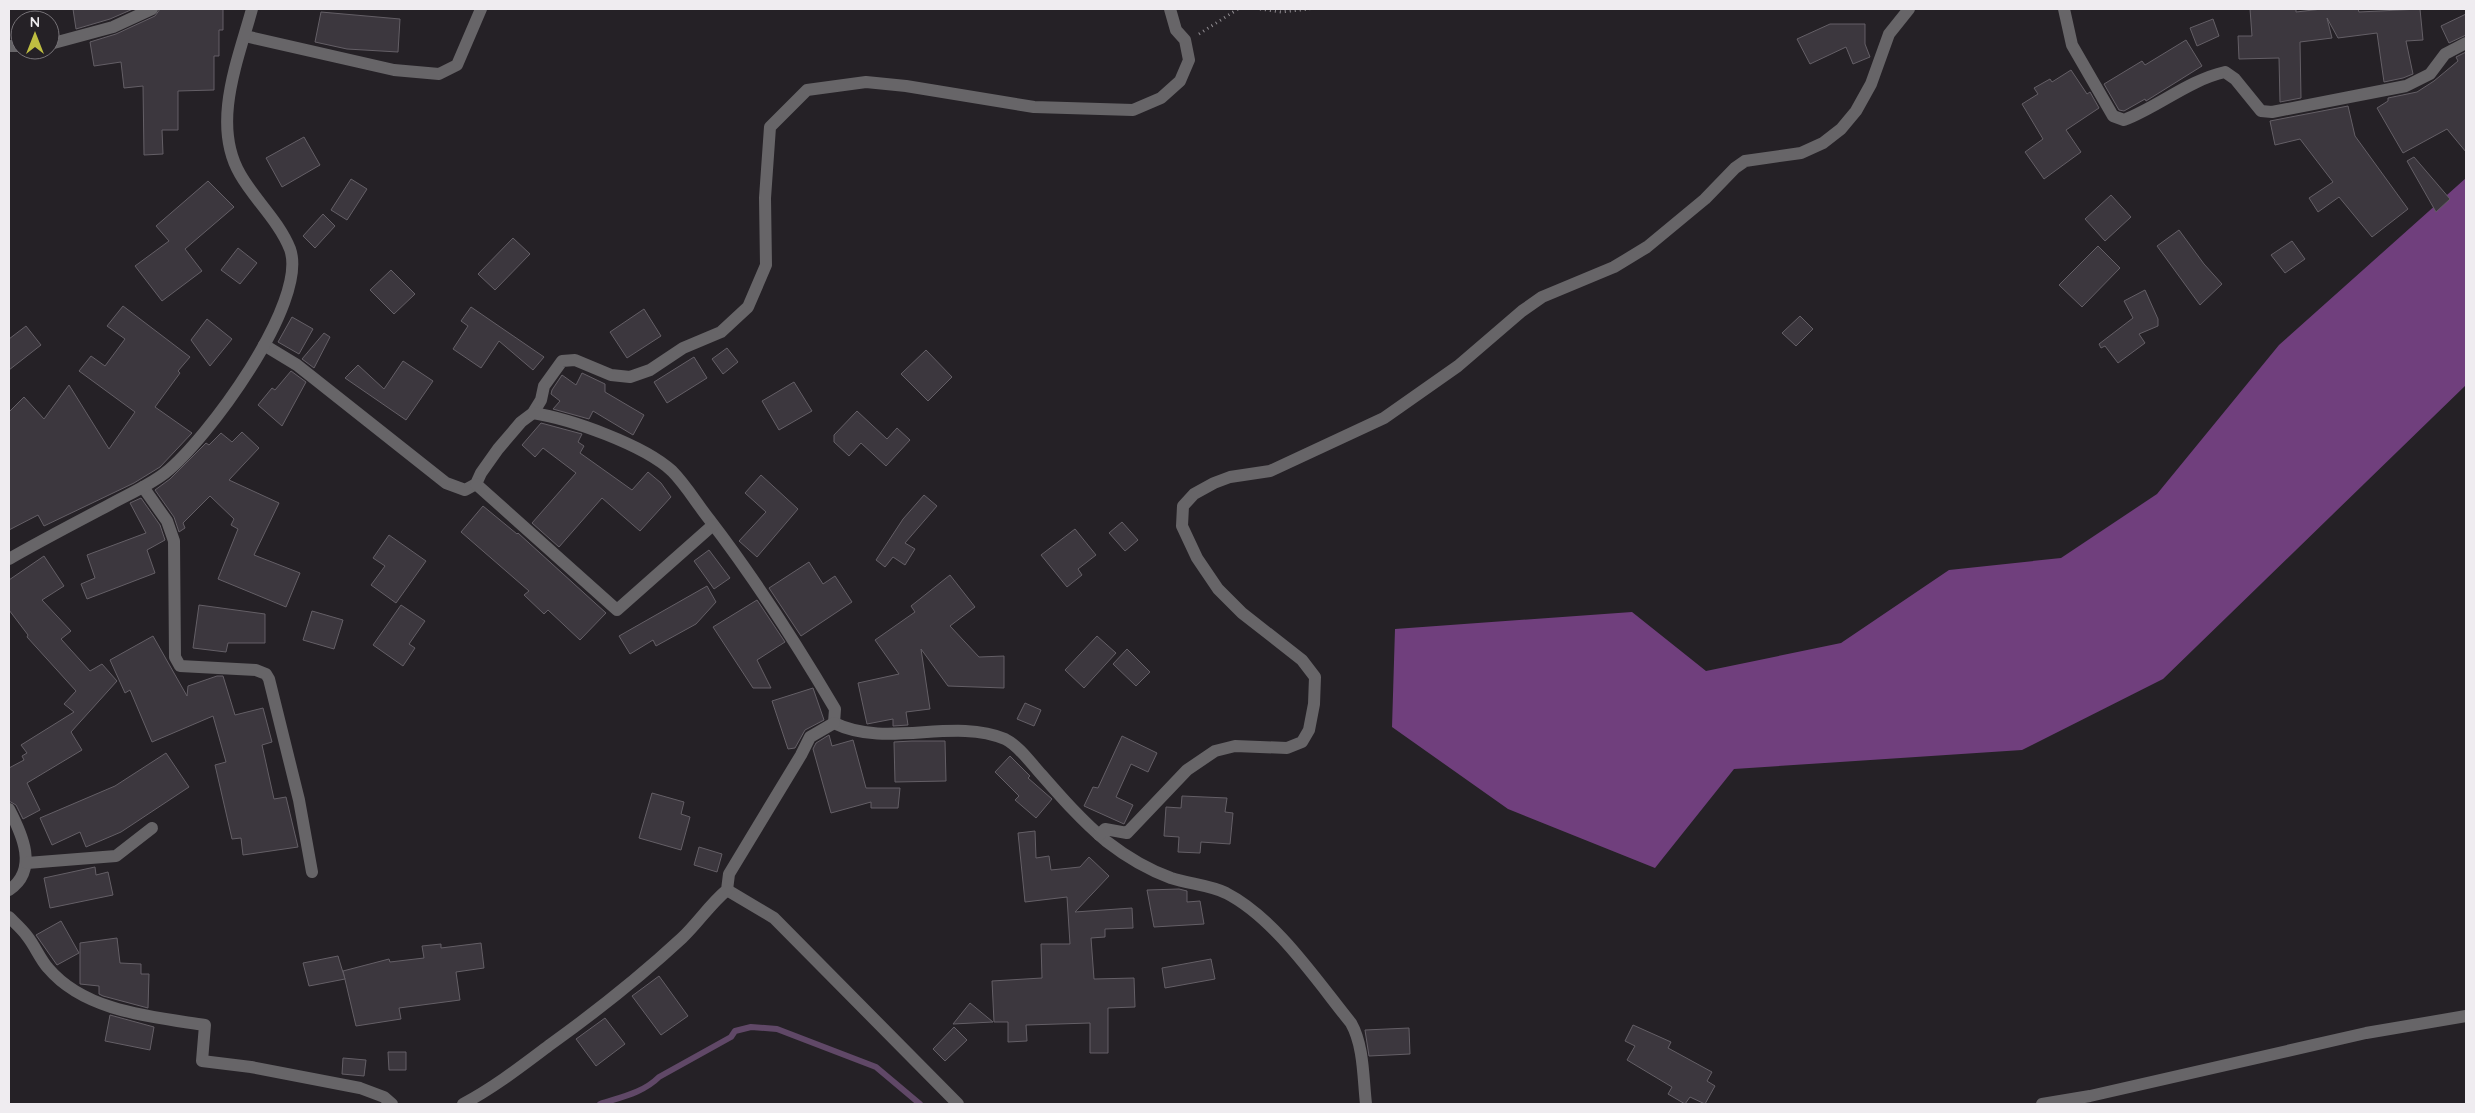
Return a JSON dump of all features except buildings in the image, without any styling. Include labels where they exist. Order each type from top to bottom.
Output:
[{"type":"street","points":[[60,41],[112,28],[152,9]]},
{"type":"street","points":[[9,559],[143,487],[165,473],[189,451],[232,396],[264,345],[290,288],[293,268],[290,250],[281,231],[239,173],[228,148],[227,117],[252,9]]},
{"type":"street","points":[[245,36],[394,70],[439,74],[457,65],[480,9]]},
{"type":"street","points":[[264,345],[298,365],[446,483],[465,490],[476,484],[498,448],[521,422],[534,413],[541,400],[544,386],[562,361],[575,360],[611,375],[630,377],[650,370],[683,348],[720,332],[748,307],[766,265],[765,198],[770,127],[807,90],[866,82],[906,86],[1034,107],[1133,110],[1161,98],[1180,81],[1189,60],[1185,40],[1176,30],[1170,9]]},
{"type":"street","points":[[1099,835],[1104,829],[1127,832],[1188,770],[1215,751],[1235,746],[1287,748],[1302,742],[1309,730],[1314,704],[1315,677],[1302,660],[1242,613],[1218,589],[1197,558],[1182,526],[1183,506],[1194,494],[1230,477],[1270,471],[1384,418],[1458,366],[1522,310],[1542,298],[1614,267],[1647,247],[1705,199],[1735,168],[1745,161],[1801,154],[1823,143],[1841,129],[1856,111],[1871,84],[1889,34],[1909,9]]},
{"type":"street","points":[[2064,9],[2072,45],[2113,116],[2124,120],[2145,112],[2194,84],[2225,72],[2235,79],[2261,111],[2272,112],[2406,86],[2430,74],[2445,54],[2466,43]]},
{"type":"street","points":[[534,413],[566,420],[647,452],[672,472],[713,525],[789,632],[834,709],[834,723]]},
{"type":"street","points":[[476,484],[617,610],[713,525]]},
{"type":"street","points":[[143,487],[167,521],[174,541],[175,658],[180,666],[256,670],[266,674],[270,679],[299,800],[312,872]]},
{"type":"street","points":[[834,723],[847,730],[875,733],[966,732],[988,734],[1007,740],[1021,752],[1080,818],[1099,835],[1135,859],[1171,878],[1226,894],[1279,936],[1356,1032],[1366,1104]]},
{"type":"street","points":[[463,1104],[490,1090],[625,988],[684,936],[715,900],[727,890],[730,874],[810,737],[834,723]]},
{"type":"street","points":[[9,809],[21,833],[27,863],[17,884],[9,890]]},
{"type":"street","points":[[27,863],[116,856],[152,828]]},
{"type":"street","points":[[727,890],[774,918],[958,1104]]},
{"type":"street","points":[[9,917],[28,937],[48,968],[75,990],[93,1001],[156,1018],[205,1024],[202,1060],[251,1067],[360,1088],[384,1096],[392,1104]]},
{"type":"street","points":[[2042,1104],[2091,1100],[2366,1033],[2466,1016]]},
{"type":"path","points":[[1185,40],[1195,36],[1232,10],[1238,9]]},
{"type":"path","points":[[1260,9],[1281,12],[1310,9]]},
{"type":"shaded area","points":[[2466,178],[2466,385],[2163,679],[2022,750],[1734,769],[1655,868],[1508,809],[1392,727],[1395,629],[1632,612],[1706,671],[1841,643],[1949,570],[2061,558],[2157,494],[2279,345]]},
{"type":"waterway","points":[[600,1104],[639,1091],[659,1077],[731,1037],[735,1031],[751,1027],[777,1029],[876,1067],[920,1104]]}]
